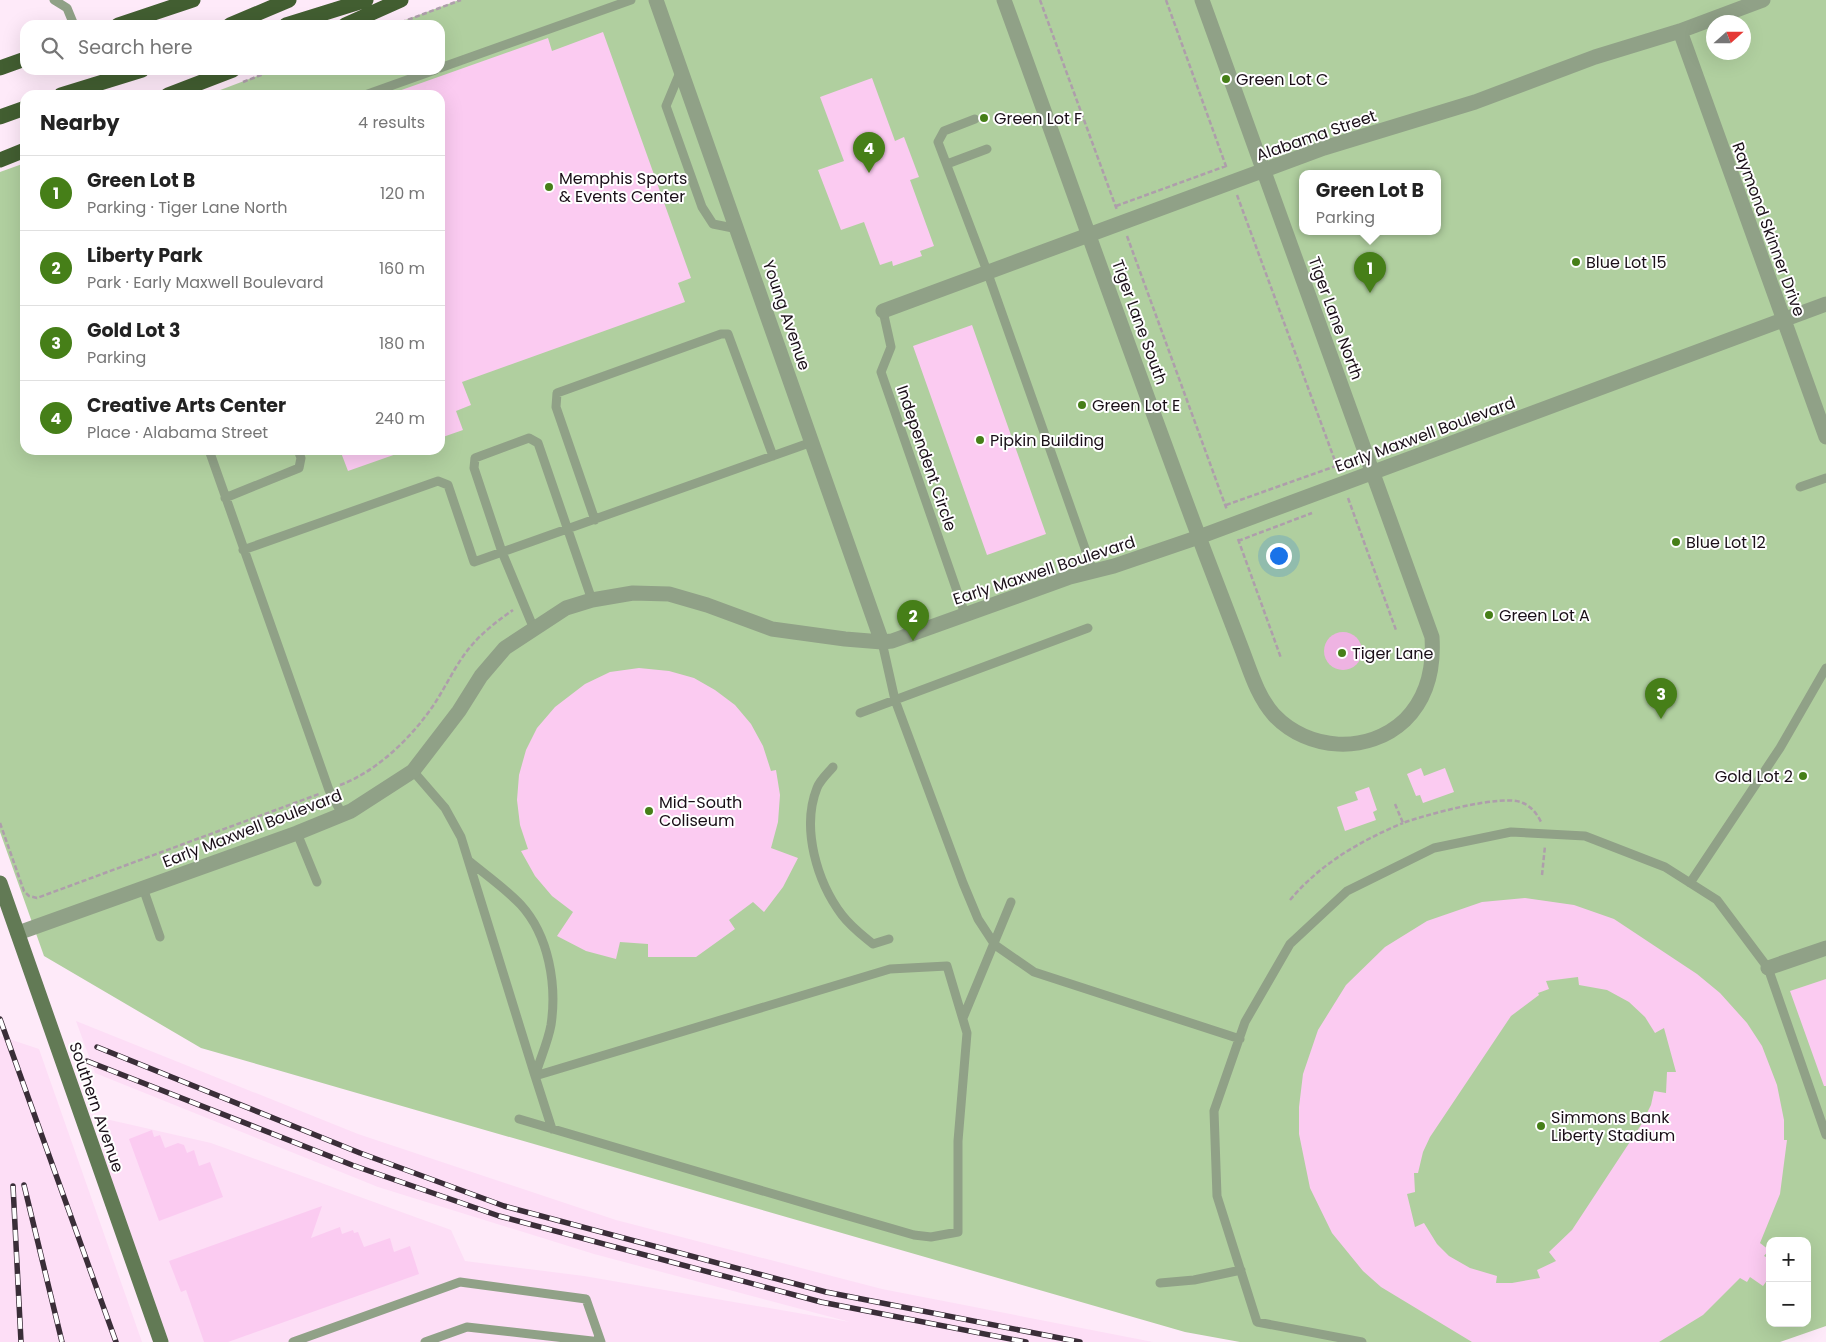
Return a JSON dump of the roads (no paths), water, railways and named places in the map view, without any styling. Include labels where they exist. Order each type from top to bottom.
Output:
[{"type":"main road","points":[[130,20],[172,2],[193,0]]},
{"type":"main road","points":[[242,20],[289,0]]},
{"type":"main road","points":[[302,20],[366,0]]},
{"type":"main road","points":[[356,20],[401,0]]},
{"type":"main road","points":[[0,68],[20,61]]},
{"type":"main road","points":[[76,90],[113,75]]},
{"type":"main road","points":[[79,90],[126,75]]},
{"type":"main road","points":[[181,90],[220,75]]},
{"type":"main road","points":[[0,116],[20,110]]},
{"type":"main road","points":[[0,160],[20,152]]},
{"type":"main road","name":"Southern Avenue","points":[[0,883],[161,1342]]},
{"type":"street","name":"Young Avenue","points":[[656,0],[882,642]]},
{"type":"street","name":"Tiger Lane South","points":[[1004,0],[1254,683]]},
{"type":"street","name":"Tiger Lane North","points":[[1202,0],[1427,619],[1433,655],[1431,673],[1425,691],[1404,720],[1390,731],[1356,744],[1337,745],[1319,742],[1302,736],[1286,726],[1273,714],[1262,699],[1254,683]]},
{"type":"street","name":"Alabama Street","points":[[883,311],[1324,148],[1475,102],[1595,57],[1680,31],[1763,0]]},
{"type":"street","name":"Raymond Skinner Drive","points":[[1680,31],[1782,320],[1826,437]]},
{"type":"street","name":"Early Maxwell Boulevard","points":[[18,933],[297,833],[351,811],[413,771],[459,712],[480,676],[505,648],[566,608],[592,600],[633,593],[669,594],[707,605],[772,629],[882,642],[892,641],[1070,577],[1114,566],[1199,537],[1826,304]]},
{"type":"street","points":[[1768,968],[1826,948]]},
{"type":"lane","points":[[54,0],[67,8],[72,20]]},
{"type":"lane","points":[[445,66],[631,0]]},
{"type":"lane","points":[[681,70],[666,106],[702,207],[713,224],[738,229]]},
{"type":"lane","points":[[379,90],[421,75]]},
{"type":"lane","points":[[975,119],[944,131],[940,135],[938,142],[987,271],[1093,571]]},
{"type":"lane","points":[[947,164],[987,149]]},
{"type":"lane","name":"Independent Circle","points":[[883,311],[891,347],[882,372],[965,614]]},
{"type":"lane","points":[[595,520],[556,407],[557,393],[712,337],[728,334],[773,456]]},
{"type":"lane","points":[[534,629],[502,552],[474,468],[475,458],[529,438],[538,443],[592,600]]},
{"type":"lane","points":[[243,550],[438,481],[448,485],[474,562],[812,442]]},
{"type":"lane","points":[[211,455],[329,790],[342,814]]},
{"type":"lane","points":[[225,498],[299,468],[300,455]]},
{"type":"lane","points":[[1800,488],[1826,478]]},
{"type":"lane","points":[[860,713],[1088,628]]},
{"type":"lane","points":[[882,642],[895,700],[963,883],[978,919],[995,945],[1034,972],[1240,1039]]},
{"type":"lane","points":[[1690,883],[1780,748],[1826,668]]},
{"type":"lane","points":[[833,766],[817,787],[810,819],[815,859],[825,888],[847,921],[873,944],[889,939]]},
{"type":"lane","points":[[413,771],[446,808],[461,837],[552,1129]]},
{"type":"lane","points":[[1362,1342],[1257,1322],[1217,1196],[1214,1111],[1245,1022],[1290,944],[1347,892],[1434,848],[1511,832],[1585,836],[1665,866],[1717,900],[1768,968],[1821,1107],[1826,1135]]},
{"type":"lane","points":[[297,833],[317,882]]},
{"type":"lane","points":[[469,861],[521,906],[539,932],[549,964],[554,998],[551,1026],[535,1076]]},
{"type":"lane","points":[[143,888],[160,937]]},
{"type":"lane","points":[[963,1018],[995,945],[1010,902]]},
{"type":"lane","points":[[519,1119],[914,1235],[931,1237],[958,1232],[958,1141],[967,1033],[947,966],[890,969],[535,1076]]},
{"type":"lane","points":[[1160,1283],[1194,1280],[1240,1270]]},
{"type":"lane","points":[[293,1342],[460,1282],[586,1299],[601,1342],[467,1327],[425,1342]]},
{"type":"railway","points":[[0,1019],[116,1342]]},
{"type":"railway","points":[[97,1047],[360,1153],[504,1206],[826,1292],[1080,1342]]},
{"type":"railway","points":[[87,1061],[352,1165],[499,1216],[821,1302],[1026,1342]]},
{"type":"railway","points":[[24,1185],[62,1342]]},
{"type":"railway","points":[[13,1186],[21,1342]]},
{"type":"place","name":"Green Lot C","points":[[1226,79]]},
{"type":"place","name":"Green Lot F","points":[[984,118]]},
{"type":"place","name":"Creative Arts Center","points":[[869,173]]},
{"type":"place","name":"Memphis Sports & Events Center","points":[[549,187]]},
{"type":"place","name":"Blue Lot 15","points":[[1576,262]]},
{"type":"place","name":"Green Lot B","points":[[1370,293]]},
{"type":"place","name":"Green Lot E","points":[[1082,405]]},
{"type":"place","name":"Pipkin Building","points":[[980,440]]},
{"type":"place","name":"Blue Lot 12","points":[[1676,542]]},
{"type":"place","name":"Green Lot A","points":[[1489,615]]},
{"type":"place","name":"Liberty Park","points":[[913,641]]},
{"type":"place","name":"Tiger Lane","points":[[1342,653]]},
{"type":"place","name":"Gold Lot 3","points":[[1661,719]]},
{"type":"place","name":"Gold Lot 2","points":[[1803,776]]},
{"type":"place","name":"Mid-South Coliseum","points":[[649,811]]},
{"type":"place","name":"Simmons Bank Liberty Stadium","points":[[1541,1126]]}]
